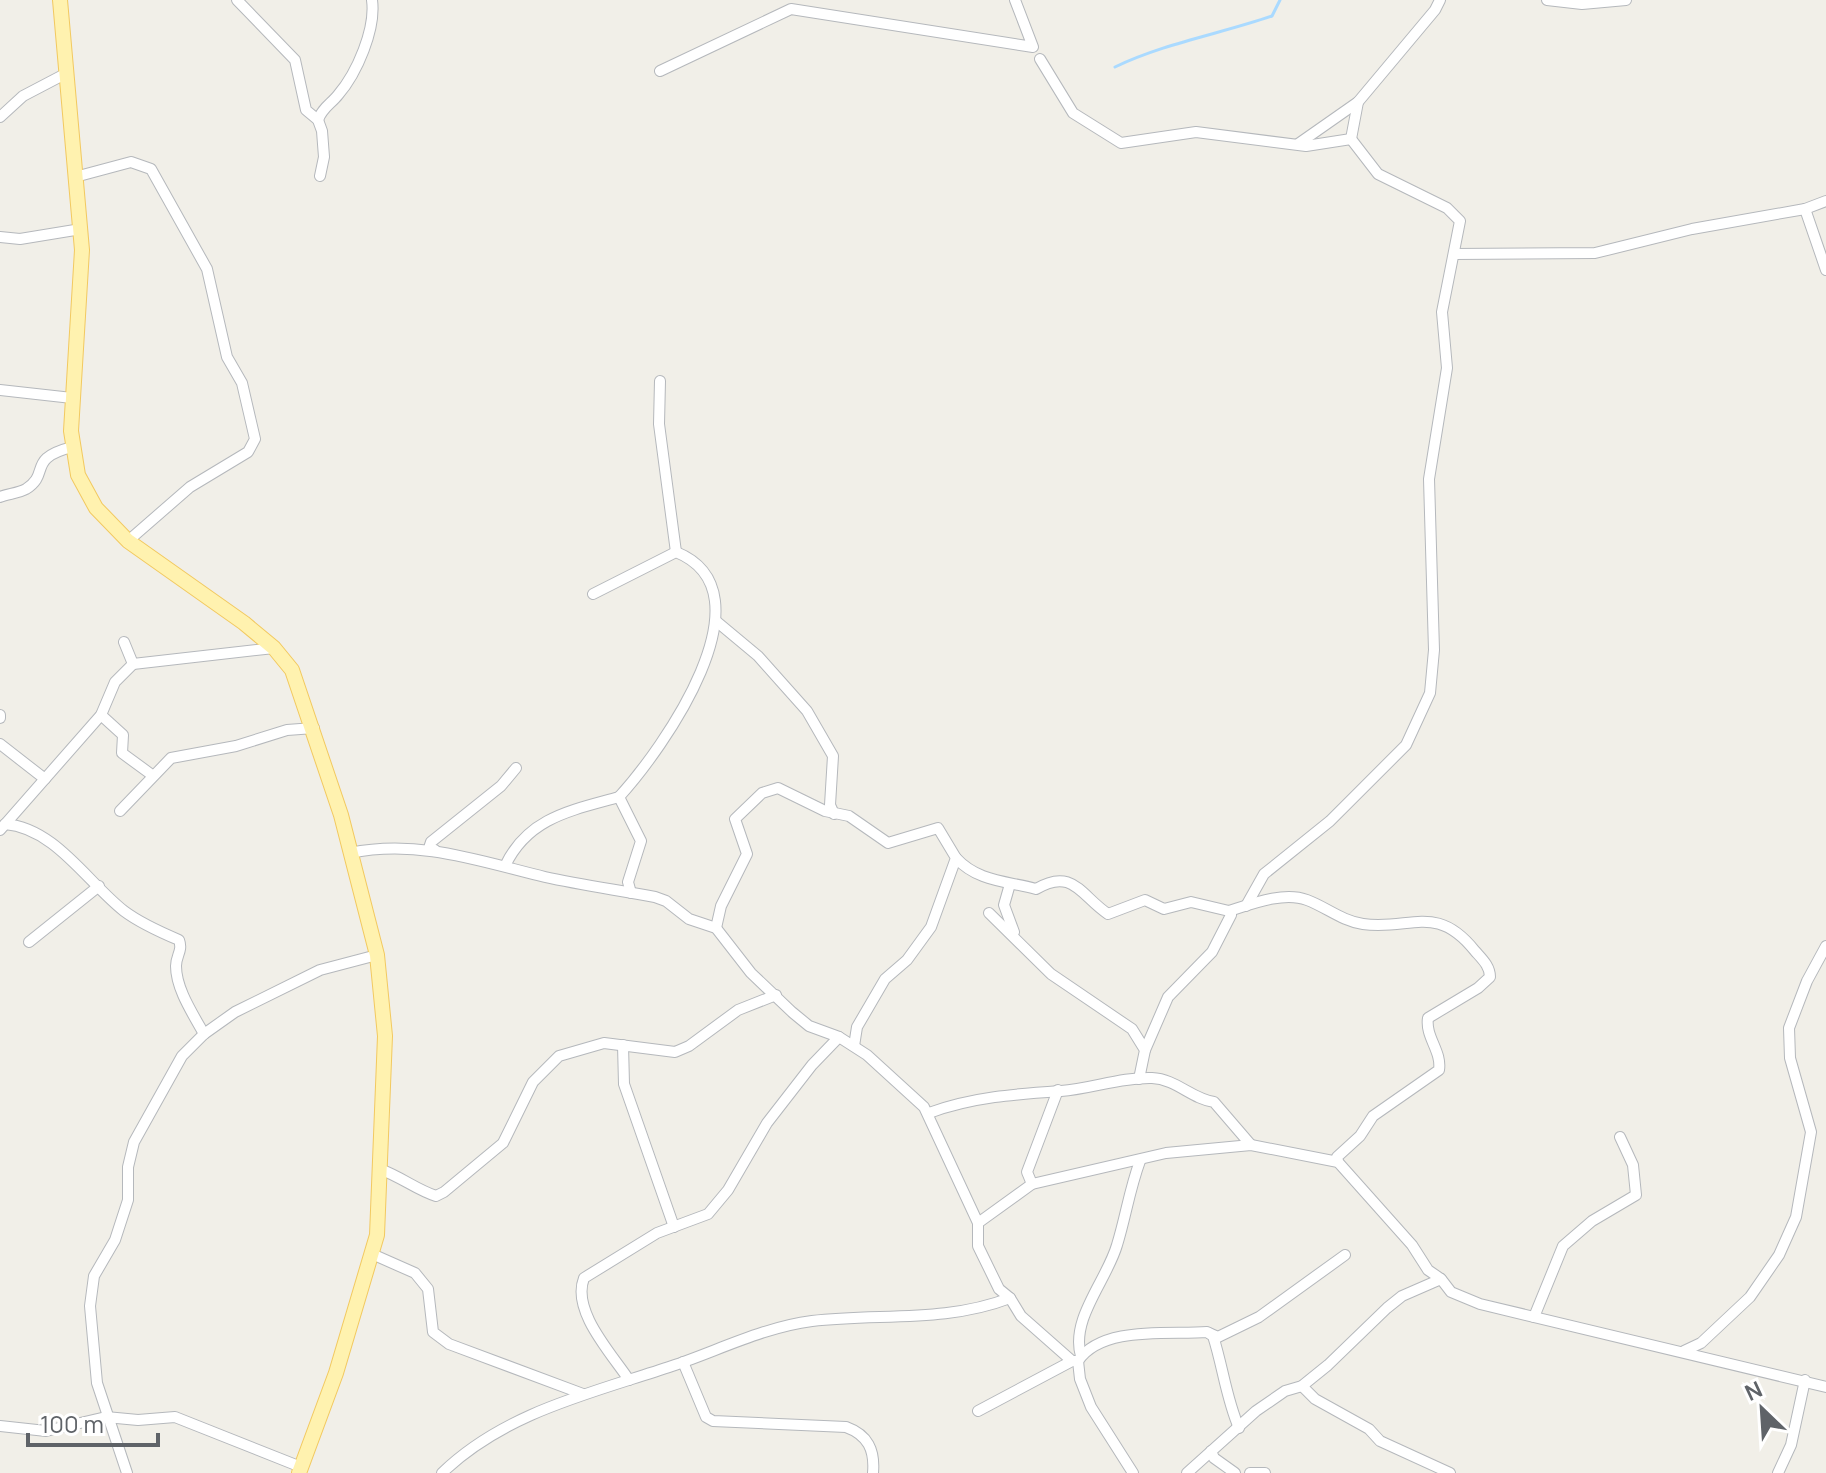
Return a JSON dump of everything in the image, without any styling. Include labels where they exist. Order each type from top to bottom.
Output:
[{"type":"main road","points":[[60,0],[81,229],[81,280],[72,398],[72,447],[78,475],[96,508],[128,541],[274,648],[292,670],[314,728],[377,955],[385,1036],[382,1170],[372,1254],[336,1373],[300,1470]]},
{"type":"street","points":[[237,0],[295,60],[306,110],[318,120]]},
{"type":"street","points":[[320,176],[324,157],[318,120],[321,112],[340,94],[354,68],[367,38],[372,0]]},
{"type":"street","points":[[660,71],[791,9],[1033,47],[1015,0]]},
{"type":"street","points":[[1298,144],[1358,102],[1440,0]]},
{"type":"street","points":[[1547,0],[1582,4],[1626,0]]},
{"type":"street","points":[[1040,59],[1073,113],[1121,143],[1196,132],[1306,146],[1351,139]]},
{"type":"street","points":[[0,117],[23,96],[65,74]]},
{"type":"street","points":[[1246,906],[1264,874],[1330,821],[1406,745],[1430,693],[1434,650],[1429,479],[1447,368],[1442,312],[1460,221],[1447,208],[1378,174],[1351,139],[1358,102]]},
{"type":"street","points":[[75,177],[131,162],[151,169],[207,269],[227,357],[242,383],[255,439],[248,452],[190,487],[128,541]]},
{"type":"street","points":[[1454,254],[1595,253],[1692,229],[1805,209],[1826,201]]},
{"type":"street","points":[[1805,209],[1826,270]]},
{"type":"street","points":[[0,237],[20,239],[81,229]]},
{"type":"street","points":[[660,381],[659,424],[676,552]]},
{"type":"street","points":[[0,390],[72,398]]},
{"type":"street","points":[[0,497],[26,489],[36,478],[43,460],[51,453],[72,447]]},
{"type":"street","points":[[593,594],[676,552]]},
{"type":"street","points":[[505,866],[513,849],[537,826],[578,805],[619,797],[646,767],[693,686],[715,636],[716,605],[703,569],[676,552]]},
{"type":"street","points":[[716,621],[758,656],[807,711],[833,756],[830,805],[834,814]]},
{"type":"street","points":[[124,642],[133,664]]},
{"type":"street","points":[[3,827],[101,715],[115,682],[133,664],[274,648]]},
{"type":"street","points":[[101,715],[123,735],[122,753],[152,775]]},
{"type":"street","points":[[120,811],[171,758],[236,746],[287,730],[314,728]]},
{"type":"street","points":[[0,744],[45,779]]},
{"type":"street","points":[[437,851],[429,848],[431,842],[501,786],[516,768]]},
{"type":"street","points":[[716,928],[721,906],[747,854],[735,819],[743,808],[769,789],[778,788],[834,814],[849,816],[888,843],[938,828],[967,870],[1036,889],[1050,881],[1070,883],[1108,914],[1145,900],[1164,909],[1191,902],[1229,911],[1304,898],[1363,924],[1417,921],[1440,924],[1458,933],[1490,973],[1482,985],[1428,1018],[1427,1027],[1441,1058],[1439,1070],[1373,1116],[1360,1136],[1337,1157],[1365,1197],[1412,1245],[1428,1270],[1441,1279],[1451,1292],[1480,1304],[1826,1387]]},
{"type":"street","points":[[619,797],[641,841],[628,882],[631,893]]},
{"type":"street","points":[[3,827],[16,825],[54,843],[137,920],[179,940],[181,947],[176,967],[180,984],[204,1034]]},
{"type":"street","points":[[350,853],[402,847],[437,851],[666,901],[689,919],[716,928],[751,973],[809,1026],[854,1046],[891,1074],[929,1113],[978,1223],[978,1246],[999,1289],[1010,1298],[1021,1316],[1077,1359]]},
{"type":"street","points":[[854,1046],[857,1027],[885,979],[907,960],[931,927],[956,858]]},
{"type":"street","points":[[1010,884],[1004,905],[1015,935]]},
{"type":"street","points":[[29,942],[99,886]]},
{"type":"street","points":[[1139,1079],[1145,1050],[1168,997],[1212,952],[1231,915],[1229,911]]},
{"type":"street","points":[[989,913],[1015,935],[1051,974],[1132,1029],[1145,1050]]},
{"type":"street","points":[[1682,1352],[1701,1343],[1750,1297],[1779,1255],[1796,1217],[1811,1132],[1790,1058],[1789,1028],[1807,981],[1826,946]]},
{"type":"street","points":[[127,1473],[106,1417],[90,1339],[90,1306],[94,1276],[121,1225],[128,1200],[128,1167],[134,1142],[182,1056],[204,1034],[235,1012],[320,970],[377,955]]},
{"type":"street","points":[[382,1170],[406,1178],[429,1194],[444,1192],[503,1143],[533,1082],[545,1066],[582,1047],[623,1045],[675,1052],[689,1046],[738,1010],[776,995]]},
{"type":"street","points":[[629,1380],[594,1328],[584,1306],[582,1284],[596,1268],[674,1227],[708,1214],[767,1123],[812,1065],[839,1037]]},
{"type":"street","points":[[623,1045],[624,1084],[674,1227]]},
{"type":"street","points":[[929,1113],[976,1100],[1139,1079],[1169,1081],[1204,1100],[1214,1102],[1251,1145]]},
{"type":"street","points":[[1032,1184],[1027,1172],[1058,1090]]},
{"type":"street","points":[[1534,1317],[1563,1246],[1592,1221],[1636,1195],[1633,1165],[1620,1137]]},
{"type":"street","points":[[978,1223],[1032,1184],[1166,1153],[1251,1145],[1338,1162]]},
{"type":"street","points":[[1133,1473],[1091,1407],[1080,1379],[1077,1359],[1084,1317],[1113,1257],[1124,1204],[1140,1161]]},
{"type":"street","points":[[372,1254],[415,1273],[428,1289],[433,1332],[449,1344],[583,1394]]},
{"type":"street","points":[[978,1411],[1077,1359],[1095,1345],[1126,1337],[1207,1332],[1218,1337],[1259,1317],[1345,1255]]},
{"type":"street","points":[[1187,1473],[1256,1411],[1285,1391],[1302,1386],[1402,1296],[1441,1279]]},
{"type":"street","points":[[442,1473],[500,1430],[583,1394],[808,1321],[958,1314],[1010,1298]]},
{"type":"street","points":[[1207,1332],[1213,1336],[1226,1374],[1228,1403],[1239,1428]]},
{"type":"street","points":[[683,1362],[699,1403],[713,1421],[846,1427],[858,1432],[870,1445],[874,1458],[873,1473]]},
{"type":"street","points":[[1783,1471],[1805,1380]]},
{"type":"street","points":[[1302,1386],[1315,1399],[1369,1429],[1380,1441],[1450,1473]]},
{"type":"street","points":[[0,1426],[46,1431],[106,1417],[138,1420],[175,1417],[300,1470]]},
{"type":"street","points":[[1211,1451],[1214,1458],[1235,1473]]},
{"type":"street","points":[[1250,1473],[1265,1473]]},
{"type":"waterway","points":[[1115,67],[1153,51],[1272,16],[1280,0]]}]
